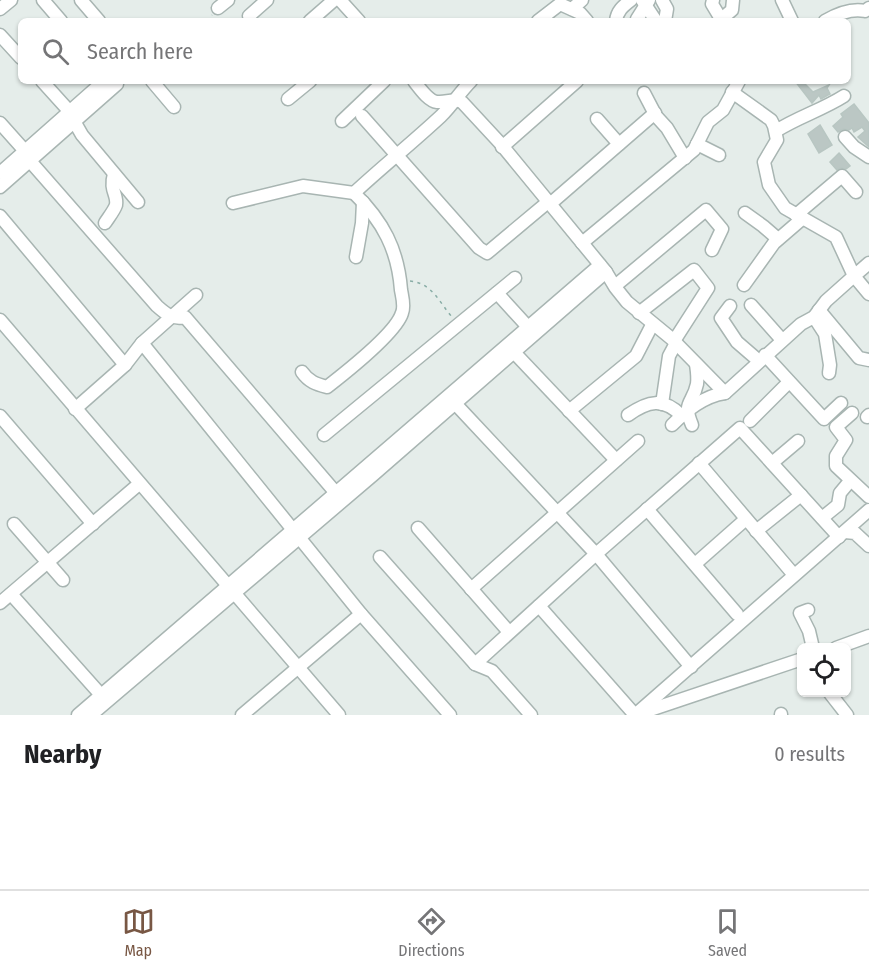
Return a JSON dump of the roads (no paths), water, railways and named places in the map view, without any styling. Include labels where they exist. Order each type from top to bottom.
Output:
[{"type":"street","points":[[0,9],[11,0]]},
{"type":"street","points":[[43,0],[58,18]]},
{"type":"street","points":[[81,0],[96,18]]},
{"type":"street","points":[[218,9],[228,0]]},
{"type":"street","points":[[249,16],[267,0]]},
{"type":"street","points":[[313,18],[334,0]]},
{"type":"street","points":[[340,0],[356,18]]},
{"type":"street","points":[[618,15],[631,0]]},
{"type":"street","points":[[662,0],[667,9],[666,18]]},
{"type":"street","points":[[713,0],[712,4],[719,18]]},
{"type":"street","points":[[722,18],[732,10],[733,0]]},
{"type":"street","points":[[782,0],[791,18]]},
{"type":"street","points":[[639,18],[645,1]]},
{"type":"street","points":[[645,1],[654,18]]},
{"type":"street","points":[[542,18],[560,4],[578,3],[580,13],[584,18]]},
{"type":"street","points":[[831,18],[844,12],[856,9],[865,11],[869,8]]},
{"type":"street","points":[[0,35],[18,55]]},
{"type":"street","points":[[44,84],[72,117],[82,135],[138,202]]},
{"type":"street","points":[[0,187],[28,156],[112,84]]},
{"type":"street","points":[[155,84],[174,107]]},
{"type":"street","points":[[288,99],[306,84]]},
{"type":"street","points":[[342,121],[381,84]]},
{"type":"street","points":[[417,84],[430,99],[436,102],[457,100],[462,102],[639,313],[675,342],[725,393]]},
{"type":"street","points":[[358,198],[397,155],[457,100],[468,84]]},
{"type":"street","points":[[502,147],[574,84]]},
{"type":"street","points":[[582,243],[685,158],[697,144],[708,122],[728,103],[737,84]]},
{"type":"street","points":[[732,92],[768,118],[776,131],[775,146],[764,162],[769,185],[781,204],[799,217],[836,237],[869,294]]},
{"type":"street","points":[[644,93],[685,158]]},
{"type":"street","points":[[776,131],[805,114],[824,108],[844,96]]},
{"type":"street","points":[[362,116],[479,248],[488,254],[655,113]]},
{"type":"street","points":[[597,119],[619,144]]},
{"type":"street","points":[[0,123],[162,311],[178,319],[185,317],[336,493]]},
{"type":"street","points":[[845,137],[869,156]]},
{"type":"street","points":[[697,144],[720,155]]},
{"type":"street","points":[[0,173],[28,156]]},
{"type":"street","points":[[105,223],[116,206],[112,191],[114,174]]},
{"type":"street","points":[[744,285],[778,240],[842,176],[856,192]]},
{"type":"street","points":[[233,203],[303,186],[358,198],[388,237],[398,261],[403,312],[394,325],[362,358],[327,387],[307,380],[302,372]]},
{"type":"street","points":[[116,200],[128,188]]},
{"type":"street","points":[[356,257],[362,223],[358,198]]},
{"type":"street","points":[[615,286],[706,210],[722,229],[712,250]]},
{"type":"street","points":[[745,213],[764,226],[778,240]]},
{"type":"street","points":[[0,216],[125,365]]},
{"type":"street","points":[[683,420],[704,399],[725,393],[782,340],[817,314],[825,301],[860,279],[869,263]]},
{"type":"street","points":[[510,349],[528,327],[603,268]]},
{"type":"street","points":[[91,715],[232,589],[603,268]]},
{"type":"street","points":[[639,313],[693,270],[708,288],[669,356],[662,404]]},
{"type":"street","points":[[324,435],[515,278]]},
{"type":"street","points":[[497,293],[528,327]]},
{"type":"street","points":[[75,409],[125,365],[142,343],[196,296]]},
{"type":"street","points":[[751,305],[782,340]]},
{"type":"street","points":[[730,306],[721,318],[738,342],[762,358],[789,382],[824,419],[841,403]]},
{"type":"street","points":[[817,314],[825,334],[830,365],[829,373]]},
{"type":"street","points":[[817,314],[859,358],[869,360]]},
{"type":"street","points":[[0,320],[339,715]]},
{"type":"street","points":[[570,411],[636,356],[652,325]]},
{"type":"street","points":[[825,334],[836,343],[846,343]]},
{"type":"street","points":[[142,343],[361,614],[450,715]]},
{"type":"street","points":[[510,349],[616,460]]},
{"type":"street","points":[[683,420],[697,385],[696,364]]},
{"type":"street","points":[[750,421],[789,382]]},
{"type":"street","points":[[296,534],[336,493],[452,399]]},
{"type":"street","points":[[452,399],[596,554],[691,667]]},
{"type":"street","points":[[628,415],[641,405],[662,404],[676,411],[683,420]]},
{"type":"street","points":[[852,413],[836,427],[846,440],[836,456],[836,466],[869,497]]},
{"type":"street","points":[[0,416],[93,524]]},
{"type":"street","points":[[475,664],[740,428],[822,518],[842,535]]},
{"type":"street","points":[[471,589],[638,441]]},
{"type":"street","points":[[772,463],[798,441]]},
{"type":"street","points":[[699,463],[794,576]]},
{"type":"street","points":[[822,518],[838,504],[840,493],[850,481]]},
{"type":"street","points":[[0,603],[139,484]]},
{"type":"street","points":[[756,531],[801,495]]},
{"type":"street","points":[[647,509],[737,614]]},
{"type":"street","points":[[635,715],[869,511]]},
{"type":"street","points":[[695,564],[746,519]]},
{"type":"street","points":[[14,524],[63,580]]},
{"type":"street","points":[[418,528],[509,633]]},
{"type":"street","points":[[842,535],[855,532],[869,546]]},
{"type":"street","points":[[380,557],[475,664],[492,671],[531,715]]},
{"type":"street","points":[[78,715],[232,589]]},
{"type":"street","points":[[11,594],[100,696]]},
{"type":"street","points":[[539,606],[635,715]]},
{"type":"street","points":[[808,610],[800,613],[812,643]]},
{"type":"street","points":[[242,715],[361,614]]},
{"type":"street","points":[[850,643],[869,636]]},
{"type":"street","points":[[635,715],[652,713],[797,660]]},
{"type":"street","points":[[832,697],[847,715]]}]
